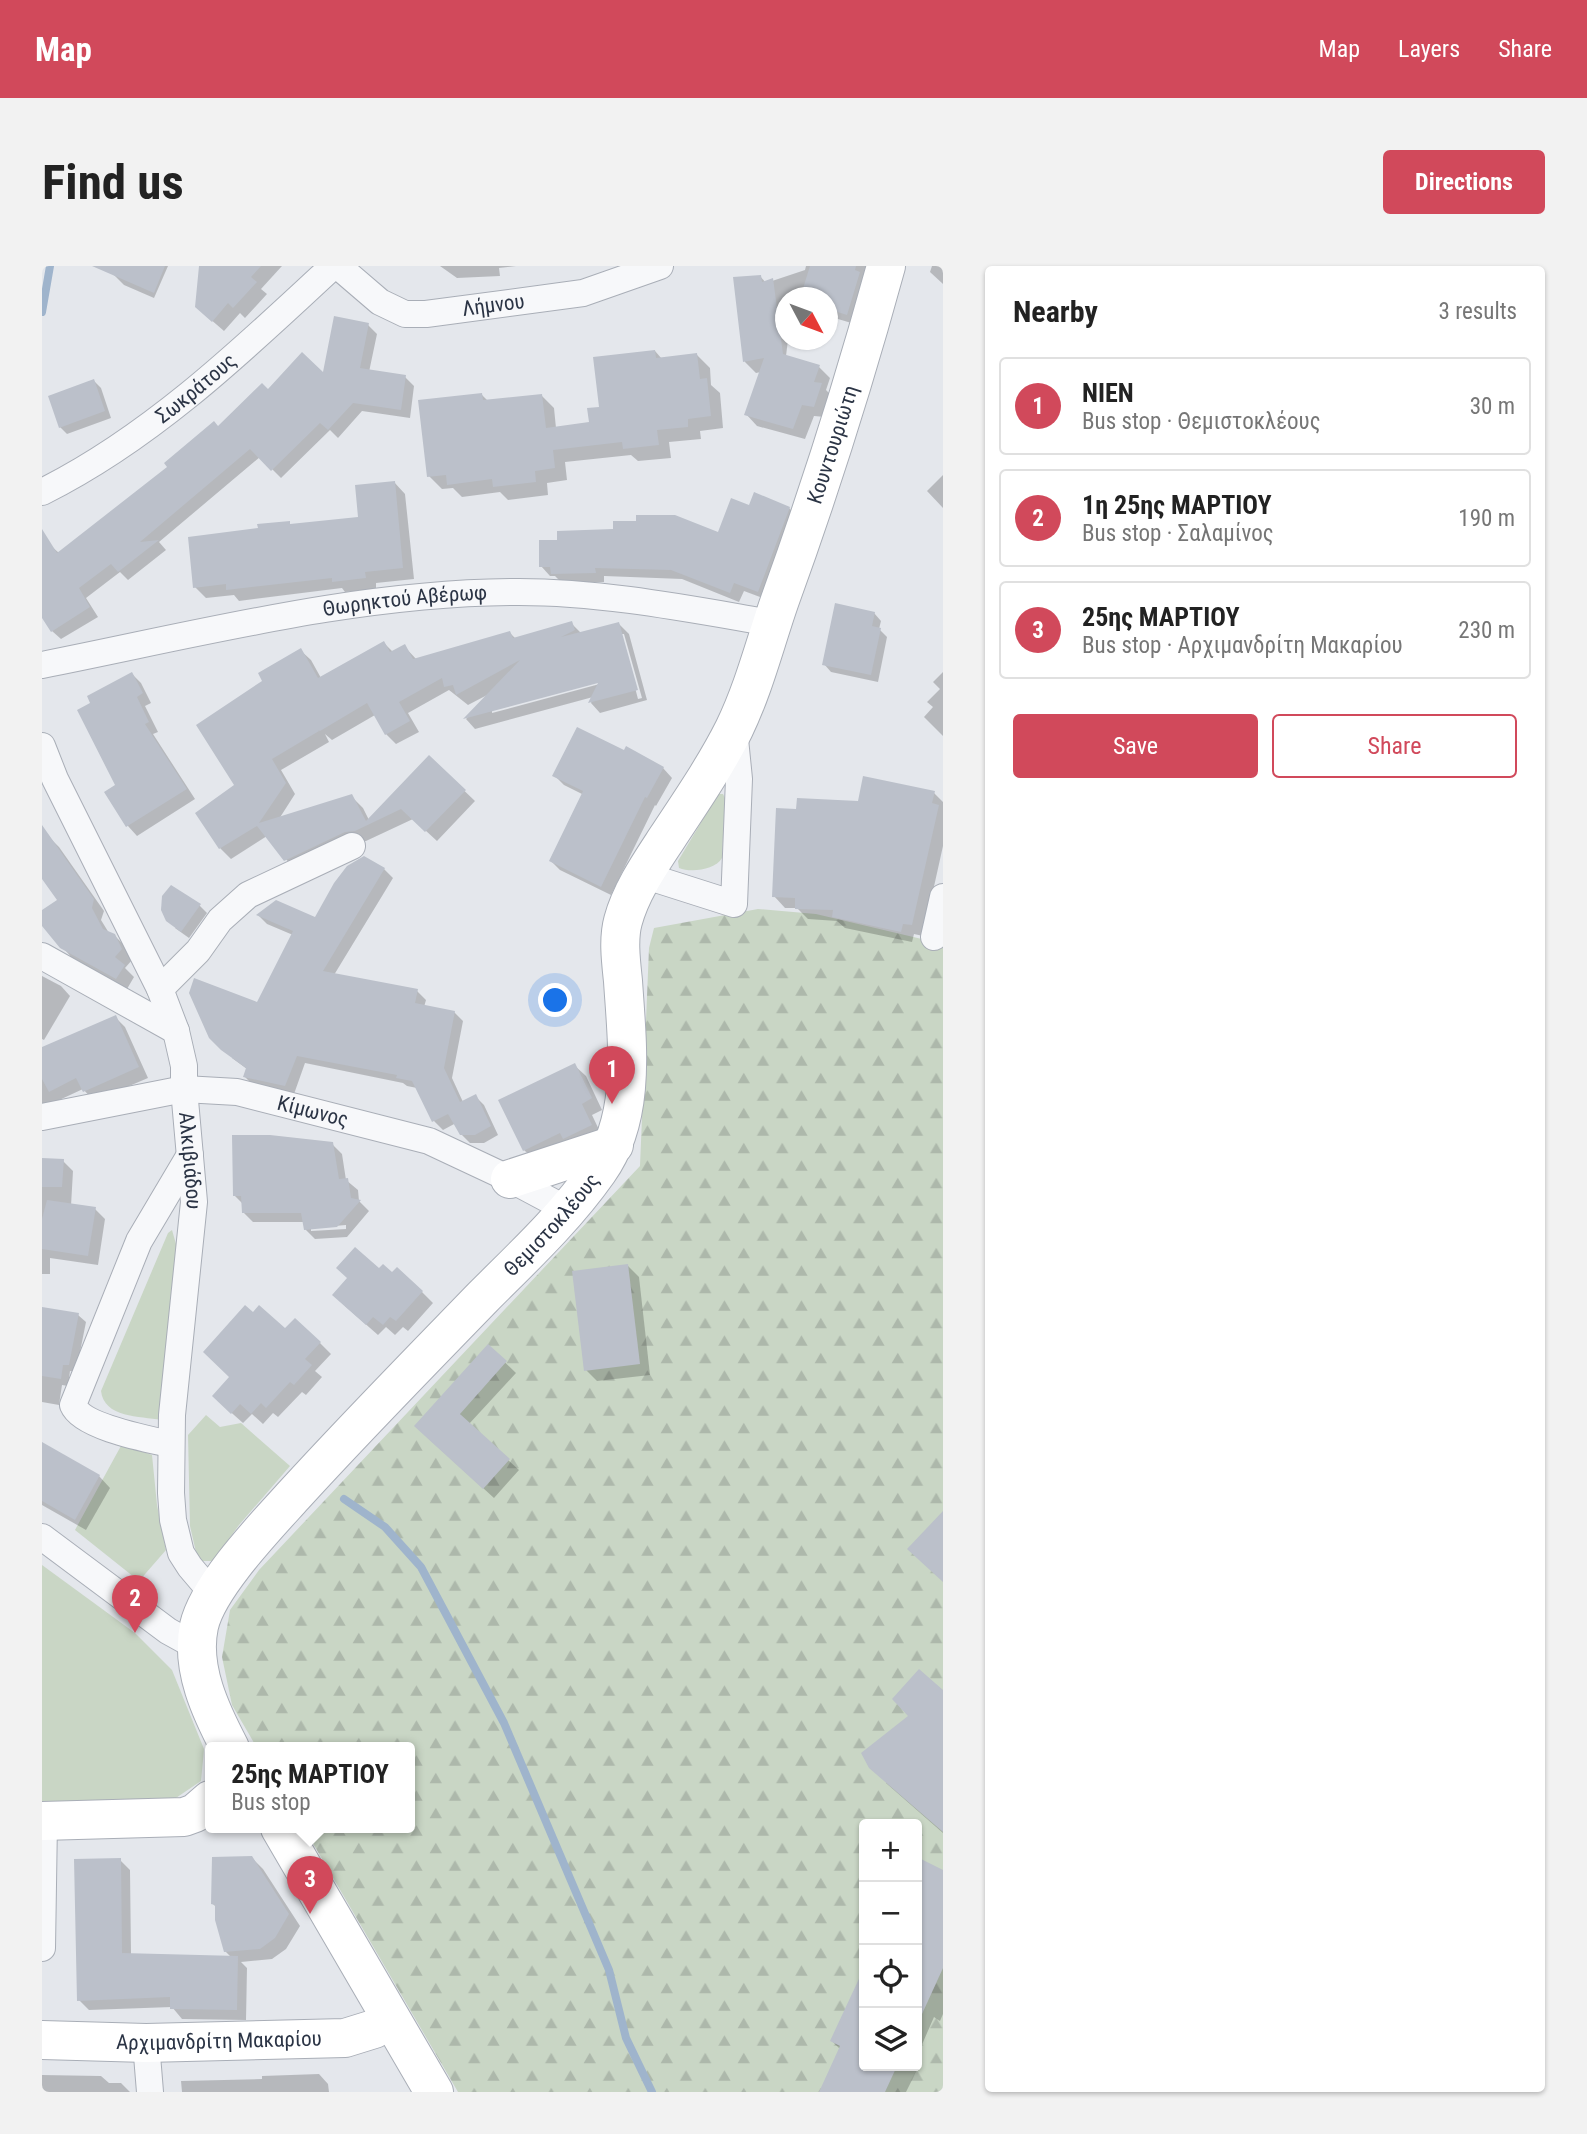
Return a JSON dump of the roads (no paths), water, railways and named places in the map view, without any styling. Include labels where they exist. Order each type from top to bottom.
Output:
[{"type":"street","name":"Λήμνου","points":[[336,266],[380,302],[405,314],[426,314],[583,293],[660,266]]},
{"type":"street","name":"Σωκράτους","points":[[42,492],[65,481],[134,435],[196,388],[336,266]]},
{"type":"street","name":"Κουντουριώτη","points":[[772,623],[820,488],[886,266]]},
{"type":"street","name":"Θωρηκτού Αβέρωφ","points":[[42,665],[289,616],[401,598],[519,592],[592,596],[657,603],[772,623]]},
{"type":"street","name":"Θεμιστοκλέους","points":[[227,1742],[215,1719],[202,1682],[197,1647],[199,1627],[213,1594],[258,1535],[349,1434],[568,1210],[601,1168],[614,1145],[628,1073],[621,956],[622,923],[643,875],[734,729],[759,668],[772,623]]},
{"type":"street","points":[[643,875],[734,904],[739,779],[734,729]]},
{"type":"street","name":"Αλκιβιάδου","points":[[42,746],[55,779],[160,989],[176,1031],[184,1066],[194,1202],[170,1444],[172,1507],[178,1546],[190,1567],[213,1594]]},
{"type":"street","points":[[160,989],[198,951],[220,920],[248,895],[352,846]]},
{"type":"street","points":[[934,937],[943,897]]},
{"type":"street","points":[[42,956],[176,1031]]},
{"type":"street","name":"Κίμωνος","points":[[42,1117],[184,1089],[237,1091],[429,1141],[568,1210]]},
{"type":"street","points":[[510,1179],[614,1145]]},
{"type":"street","points":[[170,1444],[100,1425],[75,1411],[73,1405],[139,1241],[190,1155]]},
{"type":"street","points":[[42,1537],[180,1639],[197,1647]]},
{"type":"street","points":[[42,1948],[43,1821],[184,1817],[195,1813],[205,1804]]},
{"type":"street","points":[[283,1833],[434,2092]]},
{"type":"street","name":"Αρχιμανδρίτη Μακαρίου","points":[[42,2040],[146,2043],[345,2038],[374,2029],[390,2018]]},
{"type":"street","points":[[146,2043],[150,2092]]},
{"type":"waterway","points":[[42,312],[50,266]]},
{"type":"waterway","points":[[344,1499],[385,1527],[421,1567],[504,1723],[609,1970],[626,2038],[652,2092]]},
{"type":"place","name":"ΝΙΕΝ","points":[[612,1104]]},
{"type":"place","name":"1η 25ης ΜΑΡΤΙΟΥ","points":[[135,1633]]},
{"type":"place","name":"25ης ΜΑΡΤΙΟΥ","points":[[310,1914]]}]
